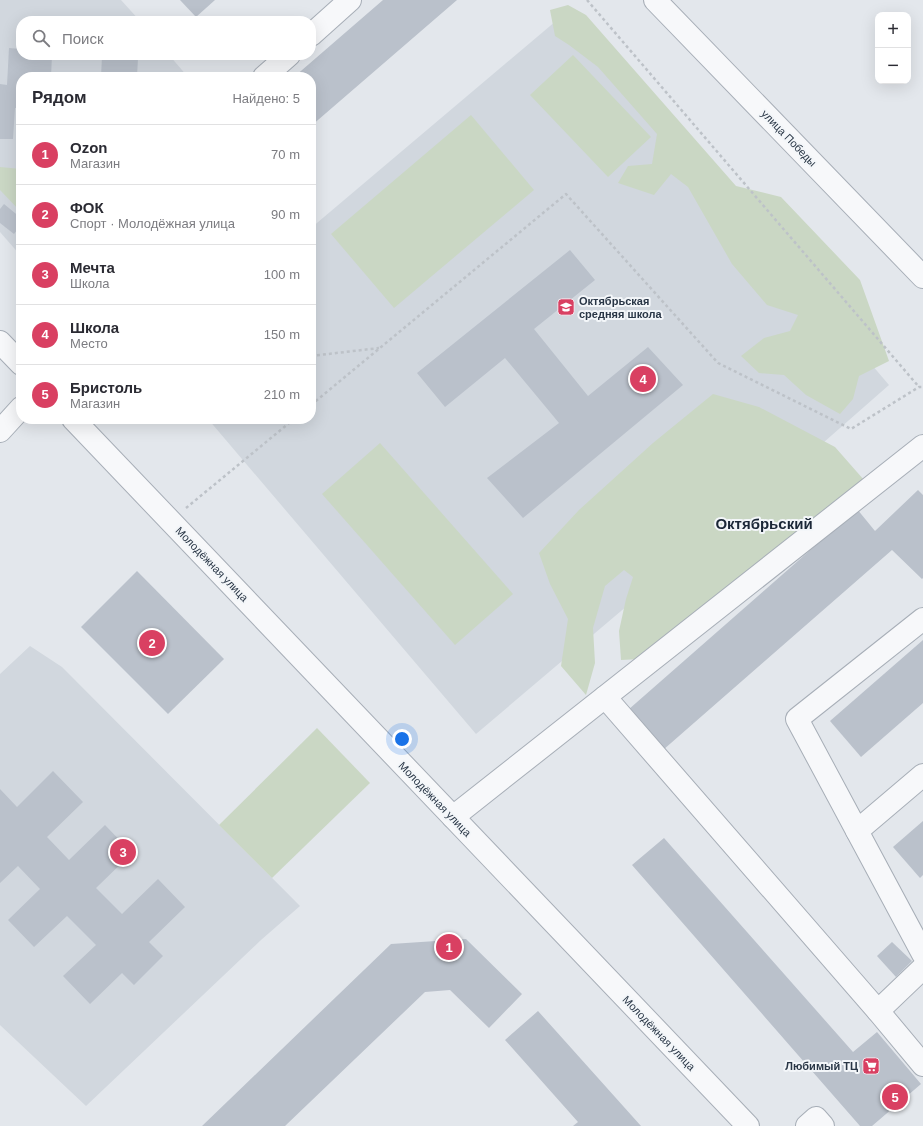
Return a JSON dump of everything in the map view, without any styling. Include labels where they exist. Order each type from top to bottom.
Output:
[{"type":"street","points":[[316,31],[350,0]]},
{"type":"street","name":"улица Победы","points":[[655,0],[923,277]]},
{"type":"street","points":[[270,72],[283,60]]},
{"type":"street","points":[[0,342],[16,359]]},
{"type":"street","points":[[0,431],[16,413]]},
{"type":"street","name":"Молодёжная улица","points":[[78,424],[748,1126]]},
{"type":"street","points":[[453,817],[923,446]]},
{"type":"street","points":[[923,618],[797,719],[923,954]]},
{"type":"street","points":[[605,697],[878,1011],[923,1065]]},
{"type":"street","points":[[857,831],[923,775]]},
{"type":"street","points":[[878,1011],[923,968]]},
{"type":"street","points":[[807,1126],[816,1118],[823,1126]]},
{"type":"path","points":[[316,401],[566,194],[718,362],[851,429],[921,387],[587,0]]},
{"type":"path","points":[[316,355],[380,348]]},
{"type":"path","points":[[170,521],[288,424]]},
{"type":"shaded area","points":[[0,0],[121,0],[135,16],[16,16],[16,60],[173,60],[184,72],[16,72],[16,250],[0,232]]},
{"type":"shaded area","name":"Октябрьская средняя школа","points":[[569,10],[889,385],[741,515],[634,600],[476,734],[212,424],[316,424],[316,224]]},
{"type":"shaded area","points":[[30,646],[62,667],[300,906],[261,940],[86,1106],[0,1025],[0,674]]},
{"type":"green space","points":[[568,5],[586,15],[736,186],[781,197],[860,280],[889,361],[859,376],[853,399],[840,414],[806,395],[784,375],[759,373],[741,356],[764,338],[790,331],[798,315],[767,305],[732,264],[688,187],[671,174],[654,195],[618,183],[628,166],[652,164],[657,134],[598,67],[555,36],[550,10]]},
{"type":"green space","points":[[573,55],[651,137],[608,177],[530,95]]},
{"type":"green space","points":[[471,115],[534,190],[394,308],[331,234]]},
{"type":"green space","points":[[0,167],[16,169],[16,207],[0,190]]},
{"type":"green space","points":[[713,394],[759,407],[835,447],[864,480],[641,659],[621,660],[619,631],[626,599],[633,577],[624,570],[605,586],[593,628],[595,663],[586,695],[561,666],[568,619],[550,584],[539,553],[579,510],[653,443]]},
{"type":"green space","points":[[380,443],[513,594],[455,645],[322,494]]},
{"type":"green space","points":[[317,728],[370,783],[272,878],[219,825]]},
{"type":"building","points":[[180,0],[215,0],[197,16],[195,16]]},
{"type":"building","points":[[383,0],[457,0],[316,122],[316,72],[300,72],[314,60],[316,60],[316,58]]},
{"type":"building","points":[[9,48],[16,49],[16,60],[52,60],[51,72],[16,72],[16,108],[13,139],[0,139],[0,84],[7,85]]},
{"type":"building","points":[[102,60],[138,60],[137,72],[101,72]]},
{"type":"building","points":[[4,204],[16,214],[16,231],[14,234],[0,223],[0,209]]},
{"type":"building","points":[[570,250],[595,280],[534,329],[588,396],[648,347],[683,385],[523,518],[487,478],[559,423],[505,358],[445,407],[417,373]]},
{"type":"building","points":[[918,490],[923,495],[923,578],[922,579],[892,550],[663,750],[628,710],[857,509],[875,531]]},
{"type":"building","points":[[137,571],[224,659],[168,714],[81,627]]},
{"type":"building","points":[[923,640],[923,703],[861,757],[830,721]]},
{"type":"building","points":[[53,771],[83,802],[47,837],[69,860],[105,825],[132,853],[96,888],[122,914],[158,879],[185,907],[149,942],[163,956],[134,985],[122,973],[90,1004],[63,976],[96,945],[67,916],[34,947],[8,920],[40,889],[18,866],[0,883],[0,789],[17,807]]},
{"type":"building","points":[[923,821],[923,875],[920,878],[893,847]]},
{"type":"building","points":[[664,838],[853,1052],[877,1032],[921,1084],[872,1126],[860,1126],[632,865]]},
{"type":"building","points":[[466,939],[522,994],[489,1028],[450,990],[425,992],[285,1126],[202,1126],[391,944]]},
{"type":"building","points":[[892,942],[912,961],[896,977],[877,956]]},
{"type":"building","points":[[538,1011],[641,1126],[573,1126],[578,1122],[505,1040]]},
{"type":"place","name":"Октябрьская средняя школа","points":[[566,307]]},
{"type":"place","name":"Школа","points":[[643,379]]},
{"type":"place","name":"ФОК","points":[[152,643]]},
{"type":"place","name":"Мечта","points":[[123,852]]},
{"type":"place","name":"Ozon","points":[[449,947]]},
{"type":"place","name":"Любимый ТЦ","points":[[871,1066]]},
{"type":"place","name":"Бристоль","points":[[895,1097]]},
{"type":"district","name":"Октябрьский","points":[[764,524]]}]
